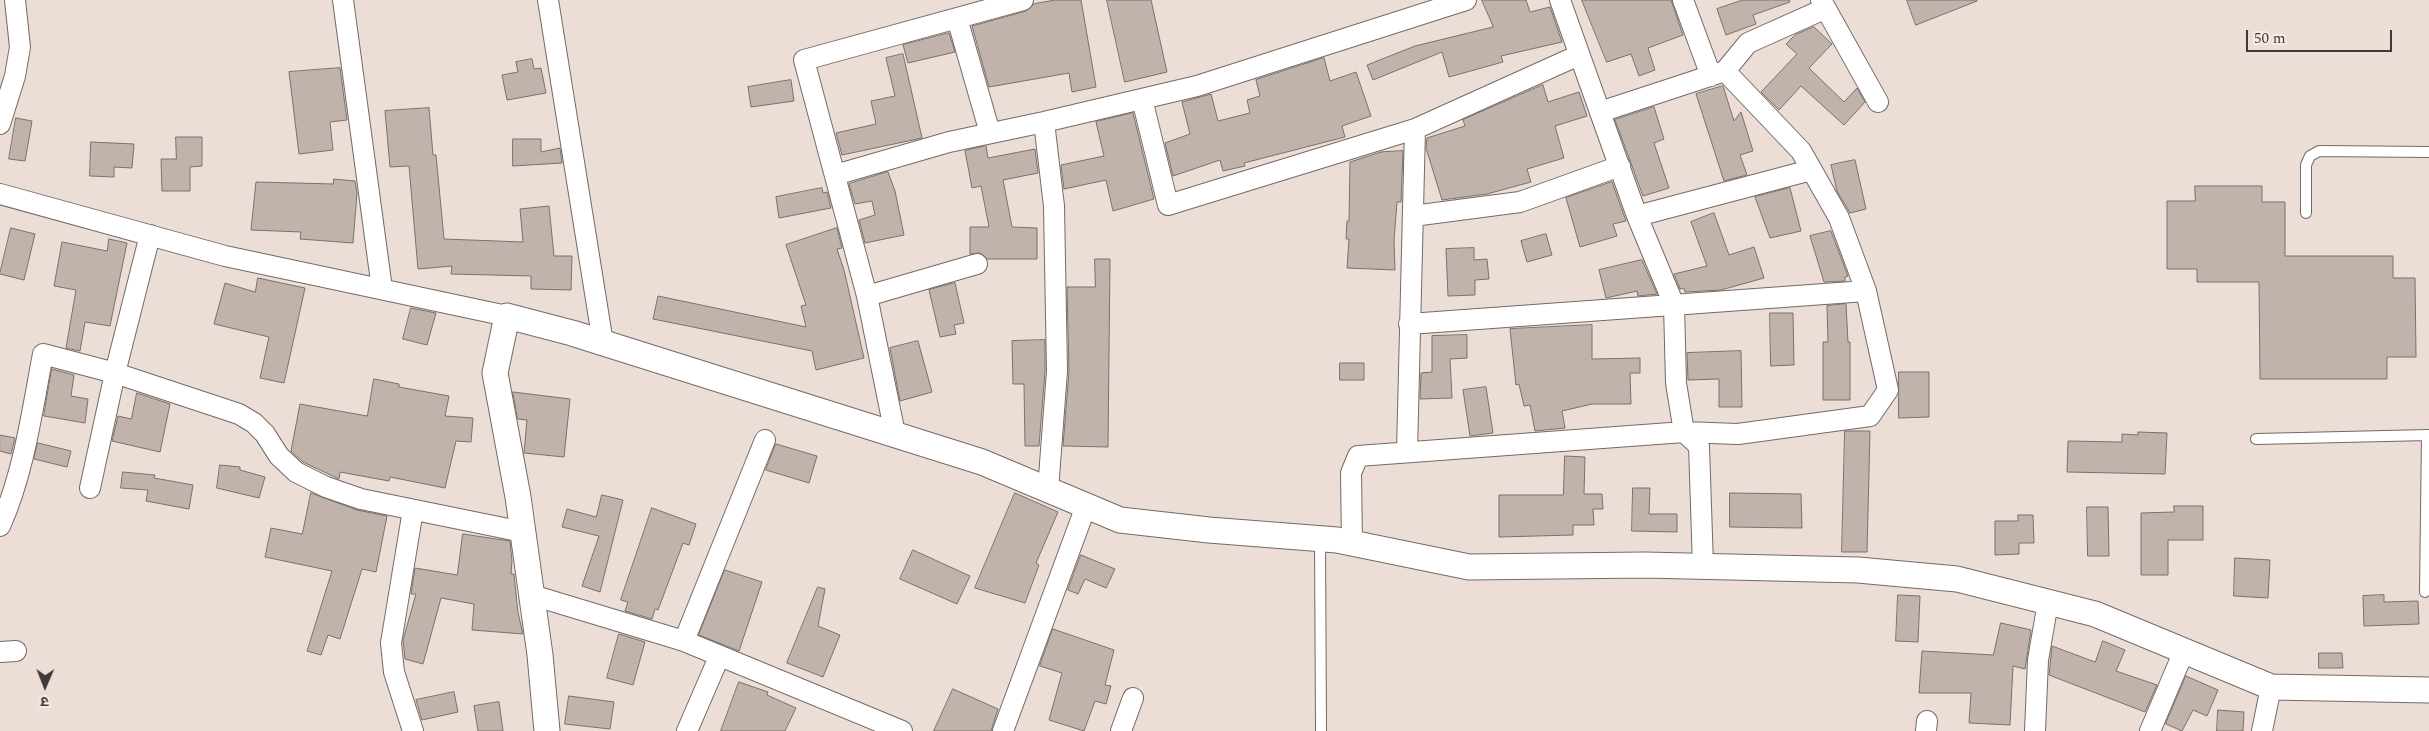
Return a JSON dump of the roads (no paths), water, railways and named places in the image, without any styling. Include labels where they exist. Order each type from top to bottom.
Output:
[{"type":"street","points":[[0,124],[15,76],[20,47],[15,0]]},
{"type":"street","points":[[343,0],[382,289]]},
{"type":"street","points":[[548,0],[603,343]]},
{"type":"street","points":[[895,434],[867,296],[804,60],[1023,0]]},
{"type":"street","points":[[835,175],[949,142],[1197,86],[1466,0]]},
{"type":"street","points":[[1560,0],[1637,216],[1674,305],[1676,383],[1684,432],[1699,446],[1703,566]]},
{"type":"street","points":[[1352,543],[1351,473],[1358,456],[1684,432],[1738,434],[1870,416],[1888,390],[1866,291],[1839,218],[1802,151],[1718,74],[1683,0]]},
{"type":"street","points":[[1600,112],[1718,74],[1748,43],[1823,4],[1878,102]]},
{"type":"street","points":[[957,18],[990,133]]},
{"type":"street","points":[[1142,99],[1168,205],[1415,129],[1580,55]]},
{"type":"street","points":[[1044,122],[1054,206],[1057,371],[1048,490]]},
{"type":"street","points":[[1407,452],[1415,129]]},
{"type":"street","points":[[1412,216],[1520,202],[1620,166]]},
{"type":"street","points":[[1637,216],[1811,170]]},
{"type":"street","points":[[0,194],[225,256],[507,316],[603,343],[982,462],[1120,520],[1352,543],[1469,567],[1703,566],[1858,570],[1957,579],[2095,614],[2271,686],[2429,690]]},
{"type":"street","points":[[90,488],[115,373],[150,235]]},
{"type":"street","points":[[867,296],[977,264]]},
{"type":"street","points":[[1409,324],[1866,291]]},
{"type":"street","points":[[507,316],[495,373],[523,532],[540,655],[547,731]]},
{"type":"street","points":[[0,526],[8,507],[23,452],[43,354],[115,373],[239,414],[254,423],[265,434],[279,456],[296,472],[326,487],[361,499],[523,532]]},
{"type":"street","points":[[684,641],[765,440]]},
{"type":"street","points":[[1003,731],[1086,506]]},
{"type":"street","points":[[413,510],[391,643],[394,672],[413,731]]},
{"type":"street","points":[[532,595],[684,641],[902,731]]},
{"type":"street","points":[[2035,731],[2038,660],[2048,602]]},
{"type":"street","points":[[2150,731],[2184,651]]},
{"type":"street","points":[[687,731],[719,657]]},
{"type":"street","points":[[2262,731],[2271,686]]},
{"type":"street","points":[[1121,731],[1132,698]]},
{"type":"lane","points":[[2306,213],[2306,165],[2310,156],[2319,151],[2429,152]]},
{"type":"lane","points":[[2256,439],[2428,435],[2425,592]]},
{"type":"lane","points":[[1320,539],[1321,731]]}]
